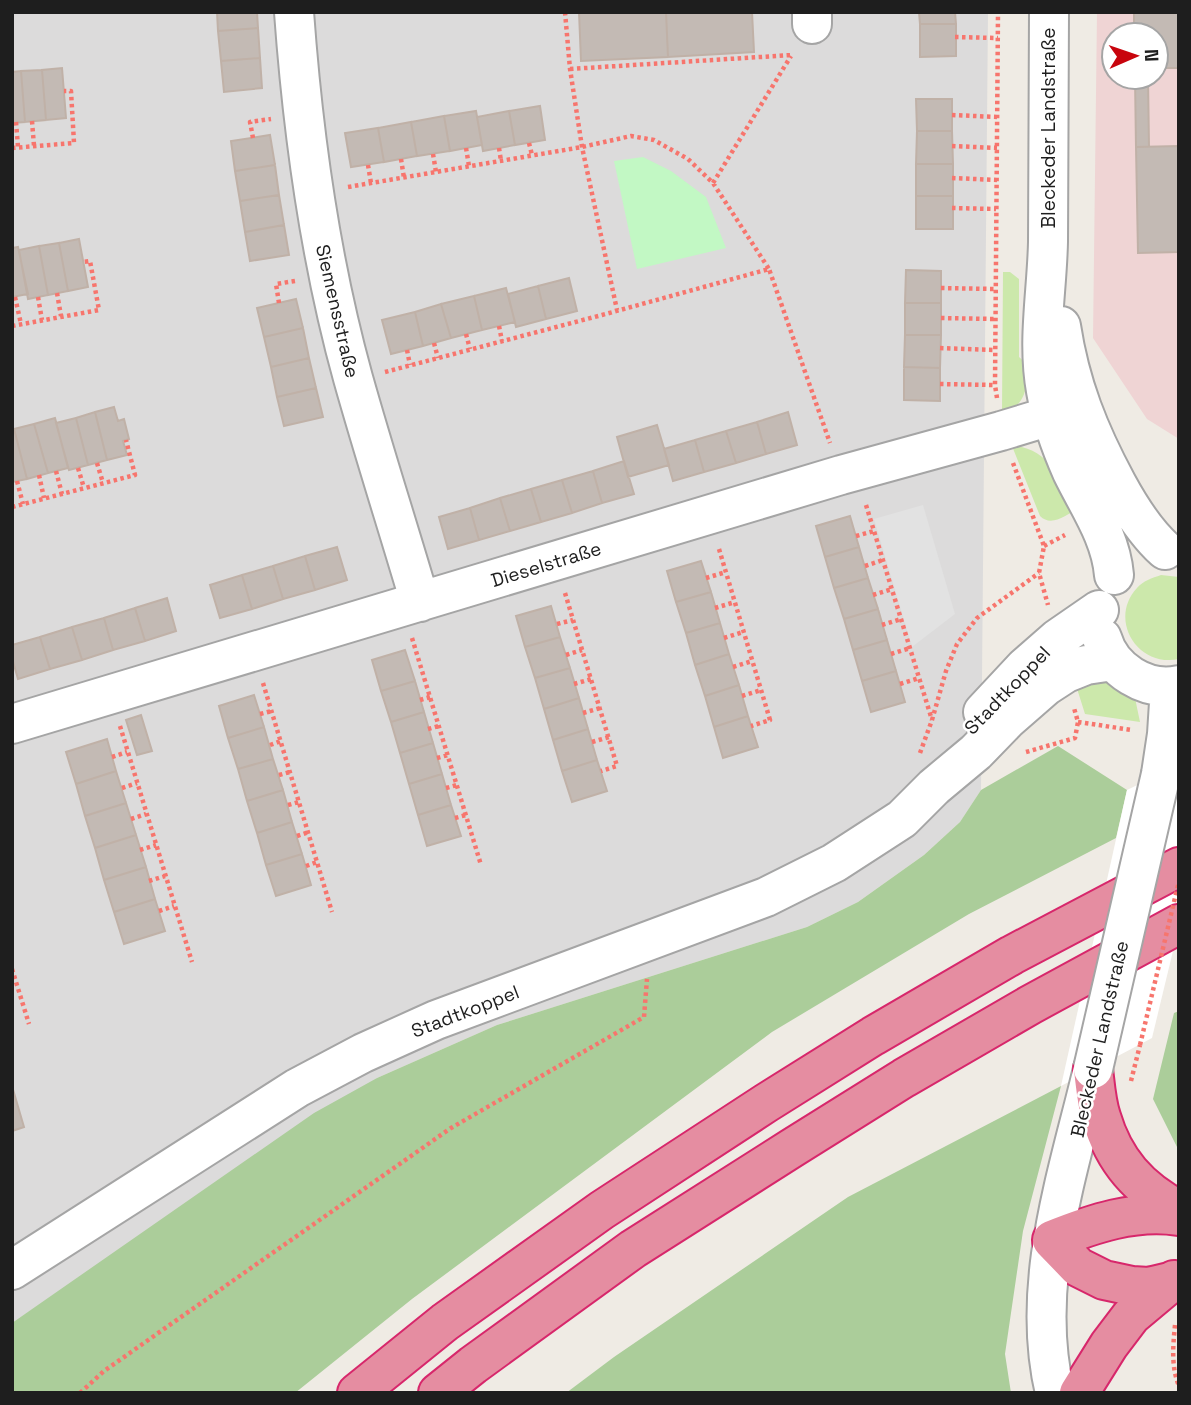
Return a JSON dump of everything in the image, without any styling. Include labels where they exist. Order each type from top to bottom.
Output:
[{"type":"highway","points":[[357,1393],[445,1322],[602,1210],[766,1103],[873,1036],[1012,955],[1179,867]]},
{"type":"highway","points":[[438,1393],[633,1249],[769,1162],[904,1078],[1030,1005],[1179,924]]},
{"type":"highway","points":[[1093,1069],[1101,1117],[1120,1161],[1148,1192],[1179,1210]]},
{"type":"highway","points":[[1174,1280],[1150,1287],[1104,1280],[1077,1267],[1052,1240],[1124,1217],[1148,1214],[1179,1216]]},
{"type":"highway","points":[[1079,1393],[1131,1316],[1174,1280]]},
{"type":"street","name":"Siemensstraße","points":[[294,12],[313,193],[353,380],[411,604]]},
{"type":"street","name":"Bleckeder Landstraße","points":[[1049,12],[1048,244],[1042,344],[1045,389],[1102,456],[1127,501],[1154,540],[1172,551]]},
{"type":"street","name":"Bleckeder Landstraße","points":[[1065,412],[1059,442],[1106,537],[1114,575]]},
{"type":"street","name":"Dieselstraße","points":[[12,724],[848,473],[1065,412]]},
{"type":"street","points":[[1172,551],[1146,553],[1129,561],[1114,575],[1104,591],[1099,610],[1099,628],[1104,646],[1113,661],[1129,676],[1149,684],[1175,686]]},
{"type":"street","name":"Stadtkoppel","points":[[12,1270],[297,1088],[363,1053],[436,1020],[766,897],[835,863],[902,819],[926,771],[958,742],[1025,667],[1057,639],[1099,610]]},
{"type":"street","name":"Stadtkoppel","points":[[926,771],[976,752],[1046,685],[1066,673],[1086,665],[1113,661]]},
{"type":"street","name":"Bleckeder Landstraße","points":[[1055,1393],[1048,1364],[1046,1300],[1052,1240],[1161,774],[1175,686]]},
{"type":"path","points":[[565,12],[570,69],[582,147],[617,310]]},
{"type":"path","points":[[998,12],[995,385],[1001,431],[1044,546],[1039,573],[1057,639]]},
{"type":"path","points":[[570,69],[625,62],[711,57],[805,30]]},
{"type":"path","points":[[713,183],[805,30]]},
{"type":"path","points":[[956,37],[998,38]]},
{"type":"path","points":[[16,122],[15,147],[75,143],[71,91],[64,91]]},
{"type":"path","points":[[952,116],[997,117]]},
{"type":"path","points":[[32,121],[34,146]]},
{"type":"path","points":[[313,193],[532,156],[631,136],[654,140],[688,159],[713,183],[769,269],[848,473],[874,531],[932,720]]},
{"type":"path","points":[[529,143],[532,156]]},
{"type":"path","points":[[952,146],[997,148]]},
{"type":"path","points":[[466,148],[469,166]]},
{"type":"path","points":[[499,148],[501,161]]},
{"type":"path","points":[[433,153],[436,172]]},
{"type":"path","points":[[401,159],[404,178]]},
{"type":"path","points":[[368,165],[371,183]]},
{"type":"path","points":[[953,178],[997,180]]},
{"type":"path","points":[[953,208],[996,209]]},
{"type":"path","points":[[12,326],[99,310],[90,261],[83,262]]},
{"type":"path","points":[[353,380],[769,269]]},
{"type":"path","points":[[941,288],[996,289]]},
{"type":"path","points":[[57,293],[61,317]]},
{"type":"path","points":[[16,297],[21,324]]},
{"type":"path","points":[[38,297],[42,320]]},
{"type":"path","points":[[561,316],[564,325]]},
{"type":"path","points":[[941,318],[995,319]]},
{"type":"path","points":[[532,323],[534,332]]},
{"type":"path","points":[[499,326],[502,341]]},
{"type":"path","points":[[466,334],[470,349]]},
{"type":"path","points":[[434,343],[438,358]]},
{"type":"path","points":[[940,348],[995,350]]},
{"type":"path","points":[[407,350],[410,365]]},
{"type":"path","points":[[940,384],[995,385]]},
{"type":"path","points":[[12,507],[135,475],[126,440]]},
{"type":"path","points":[[97,463],[103,483]]},
{"type":"path","points":[[78,468],[84,488]]},
{"type":"path","points":[[56,471],[62,494]]},
{"type":"path","points":[[39,475],[44,498]]},
{"type":"path","points":[[17,481],[23,504]]},
{"type":"path","points":[[709,515],[770,720],[751,726]]},
{"type":"path","points":[[856,536],[874,531]]},
{"type":"path","points":[[865,566],[883,560]]},
{"type":"path","points":[[555,561],[617,766],[601,771]]},
{"type":"path","points":[[706,578],[726,572]]},
{"type":"path","points":[[926,771],[932,720],[957,644],[977,618],[1039,573]]},
{"type":"path","points":[[873,595],[892,589]]},
{"type":"path","points":[[715,608],[735,602]]},
{"type":"path","points":[[411,604],[421,668],[481,865]]},
{"type":"path","points":[[882,625],[901,619]]},
{"type":"path","points":[[557,624],[573,620]]},
{"type":"path","points":[[724,638],[744,632]]},
{"type":"path","points":[[891,654],[910,648]]},
{"type":"path","points":[[566,654],[582,650]]},
{"type":"path","points":[[253,652],[332,912]]},
{"type":"path","points":[[733,667],[752,661]]},
{"type":"path","points":[[412,671],[421,668]]},
{"type":"path","points":[[900,684],[919,678]]},
{"type":"path","points":[[575,684],[591,679]]},
{"type":"path","points":[[742,696],[761,690]]},
{"type":"path","points":[[110,695],[192,962]]},
{"type":"path","points":[[420,700],[430,697]]},
{"type":"path","points":[[583,713],[600,708]]},
{"type":"path","points":[[260,714],[272,711]]},
{"type":"path","points":[[1077,722],[1167,734]]},
{"type":"path","points":[[428,729],[439,726]]},
{"type":"path","points":[[592,742],[608,737]]},
{"type":"path","points":[[270,745],[281,741]]},
{"type":"path","points":[[112,757],[127,752]]},
{"type":"path","points":[[437,758],[448,755]]},
{"type":"path","points":[[279,775],[290,772]]},
{"type":"path","points":[[122,788],[137,783]]},
{"type":"path","points":[[446,788],[457,785]]},
{"type":"path","points":[[288,805],[299,802]]},
{"type":"path","points":[[131,819],[146,814]]},
{"type":"path","points":[[455,818],[466,815]]},
{"type":"path","points":[[296,836],[309,832]]},
{"type":"path","points":[[140,850],[156,845]]},
{"type":"path","points":[[306,866],[317,863]]},
{"type":"path","points":[[149,881],[166,876]]},
{"type":"path","points":[[1140,1045],[1179,881]]},
{"type":"path","points":[[159,911],[174,906]]},
{"type":"path","points":[[80,1393],[104,1371],[451,1128],[644,1017],[651,940]]},
{"type":"path","points":[[12,969],[29,1024]]},
{"type":"shaded area","points":[[12,12],[988,12],[981,790],[960,822],[924,855],[858,902],[807,927],[497,1025],[377,1078],[12,1323]]},
{"type":"shaded area","points":[[1097,12],[1179,12],[1179,439],[1147,419],[1093,338]]},
{"type":"shaded area","points":[[923,505],[955,614],[912,647],[874,519]]},
{"type":"green space","points":[[643,157],[671,171],[706,197],[726,248],[637,269],[614,161]]},
{"type":"green space","points":[[1003,272],[1010,272],[1019,279],[1019,357],[1029,366],[1021,401],[1002,411]]},
{"type":"green space","points":[[1012,446],[1035,452],[1044,459],[1053,467],[1081,507],[1055,520],[1050,521],[1040,516]]},
{"type":"green space","points":[[1161,575],[1179,577],[1179,659],[1164,660],[1151,656],[1140,649],[1126,626],[1125,613],[1137,588]]},
{"type":"green space","points":[[1101,674],[1135,698],[1140,722],[1085,714],[1074,679]]},
{"type":"green space","points":[[1058,746],[1127,790],[1116,838],[969,914],[772,1032],[412,1299],[295,1393],[12,1393],[12,1323],[314,1113],[377,1078],[497,1025],[807,927],[858,902],[924,855],[960,822],[981,790]]},
{"type":"green space","points":[[1179,1011],[1179,1151],[1153,1099],[1174,1013]]},
{"type":"green space","points":[[1061,1086],[1023,1231],[1005,1354],[1011,1393],[566,1393],[614,1357],[848,1197]]},
{"type":"pier","points":[[1179,765],[1179,926],[1152,1038],[1061,1086],[1127,790]]},
{"type":"building","points":[[217,12],[257,12],[258,28],[218,31]]},
{"type":"building","points":[[579,12],[666,12],[668,57],[581,61]]},
{"type":"building","points":[[666,12],[752,12],[754,52],[668,57]]},
{"type":"building","points":[[919,12],[955,12],[956,24],[920,24]]},
{"type":"building","points":[[1134,12],[1179,12],[1179,68],[1170,68],[1170,21],[1134,21]]},
{"type":"building","points":[[920,24],[956,24],[956,56],[920,57]]},
{"type":"building","points":[[258,28],[260,58],[221,61],[218,31]]},
{"type":"building","points":[[260,58],[262,88],[224,92],[221,61]]},
{"type":"building","points":[[62,68],[66,118],[46,120],[42,70]]},
{"type":"building","points":[[42,70],[46,120],[25,122],[21,71]]},
{"type":"building","points":[[21,71],[25,122],[12,123],[12,72]]},
{"type":"building","points":[[1135,91],[1148,91],[1149,147],[1136,147]]},
{"type":"building","points":[[916,99],[952,99],[952,131],[917,131]]},
{"type":"building","points":[[540,106],[545,140],[515,145],[509,111]]},
{"type":"building","points":[[476,111],[482,145],[450,151],[444,116]]},
{"type":"building","points":[[509,111],[515,145],[483,151],[477,117]]},
{"type":"building","points":[[444,116],[450,151],[417,156],[411,122]]},
{"type":"building","points":[[411,122],[417,156],[384,162],[378,128]]},
{"type":"building","points":[[378,128],[384,162],[351,167],[345,133]]},
{"type":"building","points":[[917,131],[952,131],[953,164],[916,164]]},
{"type":"building","points":[[270,135],[275,165],[235,171],[231,141]]},
{"type":"building","points":[[1179,146],[1179,252],[1138,253],[1136,147]]},
{"type":"building","points":[[916,164],[953,164],[953,196],[916,196]]},
{"type":"building","points":[[275,165],[279,195],[240,201],[235,171]]},
{"type":"building","points":[[279,195],[284,225],[245,232],[240,201]]},
{"type":"building","points":[[916,196],[953,196],[953,229],[916,229]]},
{"type":"building","points":[[284,225],[289,255],[250,261],[245,232]]},
{"type":"building","points":[[79,239],[88,287],[68,291],[59,243]]},
{"type":"building","points":[[59,243],[68,291],[48,295],[39,246]]},
{"type":"building","points":[[39,246],[48,295],[28,299],[19,250]]},
{"type":"building","points":[[18,247],[28,294],[12,297],[12,248]]},
{"type":"building","points":[[906,270],[941,271],[941,303],[905,303]]},
{"type":"building","points":[[569,278],[577,311],[546,319],[538,286]]},
{"type":"building","points":[[538,286],[546,319],[516,327],[508,294]]},
{"type":"building","points":[[506,288],[515,322],[482,330],[474,296]]},
{"type":"building","points":[[474,296],[482,330],[451,338],[441,304]]},
{"type":"building","points":[[296,299],[303,328],[264,337],[257,308]]},
{"type":"building","points":[[905,303],[941,303],[941,335],[905,335]]},
{"type":"building","points":[[441,304],[451,338],[423,346],[415,312]]},
{"type":"building","points":[[415,312],[423,346],[391,354],[382,320]]},
{"type":"building","points":[[303,328],[309,358],[271,367],[264,337]]},
{"type":"building","points":[[905,335],[941,335],[940,368],[904,367]]},
{"type":"building","points":[[309,358],[316,388],[277,397],[271,367]]},
{"type":"building","points":[[904,367],[940,368],[940,401],[904,400]]},
{"type":"building","points":[[316,388],[323,417],[284,426],[277,397]]},
{"type":"building","points":[[114,407],[118,421],[124,419],[129,439],[123,441],[127,455],[107,460],[95,412]]},
{"type":"building","points":[[95,412],[107,460],[88,465],[76,418]]},
{"type":"building","points":[[788,412],[797,445],[766,454],[757,422]]},
{"type":"building","points":[[55,418],[68,468],[48,473],[34,424]]},
{"type":"building","points":[[76,418],[88,465],[69,470],[56,423]]},
{"type":"building","points":[[757,422],[766,454],[736,463],[726,431]]},
{"type":"building","points":[[34,424],[48,473],[27,479],[14,429]]},
{"type":"building","points":[[657,425],[669,465],[628,477],[617,437]]},
{"type":"building","points":[[12,429],[27,479],[12,482]]},
{"type":"building","points":[[726,431],[736,463],[704,472],[695,440]]},
{"type":"building","points":[[695,440],[704,472],[673,481],[664,449]]},
{"type":"building","points":[[624,461],[634,494],[602,503],[593,471]]},
{"type":"building","points":[[593,471],[602,503],[572,513],[562,480]]},
{"type":"building","points":[[562,480],[572,513],[541,522],[531,489]]},
{"type":"building","points":[[531,489],[541,522],[510,531],[500,498]]},
{"type":"building","points":[[500,498],[510,531],[479,540],[470,508]]},
{"type":"building","points":[[470,508],[479,540],[448,549],[439,517]]},
{"type":"building","points":[[850,516],[859,547],[825,557],[816,526]]},
{"type":"building","points":[[337,547],[347,580],[315,590],[305,556]]},
{"type":"building","points":[[859,547],[868,578],[834,588],[825,557]]},
{"type":"building","points":[[305,556],[315,590],[283,599],[273,566]]},
{"type":"building","points":[[701,561],[711,592],[676,602],[667,571]]},
{"type":"building","points":[[273,566],[283,599],[252,609],[242,575]]},
{"type":"building","points":[[242,575],[252,609],[220,618],[210,585]]},
{"type":"building","points":[[868,578],[878,609],[844,619],[834,588]]},
{"type":"building","points":[[711,592],[720,623],[686,633],[676,602]]},
{"type":"building","points":[[167,598],[176,631],[145,641],[135,608]]},
{"type":"building","points":[[551,606],[560,637],[525,647],[516,616]]},
{"type":"building","points":[[135,608],[145,641],[113,650],[104,618]]},
{"type":"building","points":[[878,609],[887,640],[853,650],[844,619]]},
{"type":"building","points":[[104,618],[113,650],[82,660],[72,627]]},
{"type":"building","points":[[720,623],[729,654],[695,665],[686,633]]},
{"type":"building","points":[[72,627],[82,660],[50,669],[40,637]]},
{"type":"building","points":[[40,637],[50,669],[18,679],[12,658],[12,645]]},
{"type":"building","points":[[560,637],[570,668],[535,678],[525,647]]},
{"type":"building","points":[[887,640],[896,671],[862,681],[853,650]]},
{"type":"building","points":[[405,650],[415,681],[381,691],[372,660]]},
{"type":"building","points":[[729,654],[739,685],[705,696],[695,665]]},
{"type":"building","points":[[570,668],[579,698],[544,709],[535,678]]},
{"type":"building","points":[[896,671],[905,702],[871,712],[862,681]]},
{"type":"building","points":[[415,681],[424,712],[391,722],[381,691]]},
{"type":"building","points":[[739,685],[748,716],[714,727],[705,696]]},
{"type":"building","points":[[254,695],[264,727],[228,738],[219,706]]},
{"type":"building","points":[[579,698],[588,729],[553,740],[544,709]]},
{"type":"building","points":[[424,712],[433,743],[400,753],[391,722]]},
{"type":"building","points":[[141,715],[152,751],[137,755],[126,720]]},
{"type":"building","points":[[748,716],[758,747],[723,758],[714,727]]},
{"type":"building","points":[[264,727],[273,759],[238,769],[228,738]]},
{"type":"building","points":[[588,729],[597,760],[562,771],[553,740]]},
{"type":"building","points":[[107,739],[116,771],[76,784],[66,752]]},
{"type":"building","points":[[433,743],[442,774],[409,784],[400,753]]},
{"type":"building","points":[[273,759],[283,790],[247,801],[238,769]]},
{"type":"building","points":[[597,760],[607,791],[572,802],[562,771]]},
{"type":"building","points":[[116,771],[126,803],[85,816],[76,784]]},
{"type":"building","points":[[442,774],[451,805],[418,815],[409,784]]},
{"type":"building","points":[[283,790],[292,822],[257,833],[247,801]]},
{"type":"building","points":[[126,803],[136,835],[95,848],[85,816]]},
{"type":"building","points":[[451,805],[461,836],[427,846],[418,815]]},
{"type":"building","points":[[292,822],[302,854],[266,865],[257,833]]},
{"type":"building","points":[[136,835],[146,867],[104,880],[95,848]]},
{"type":"building","points":[[302,854],[311,885],[276,896],[266,865]]},
{"type":"building","points":[[146,867],[155,899],[114,912],[104,880]]},
{"type":"building","points":[[155,899],[165,931],[124,944],[114,912]]},
{"type":"building","points":[[12,1086],[24,1127],[12,1131]]}]
